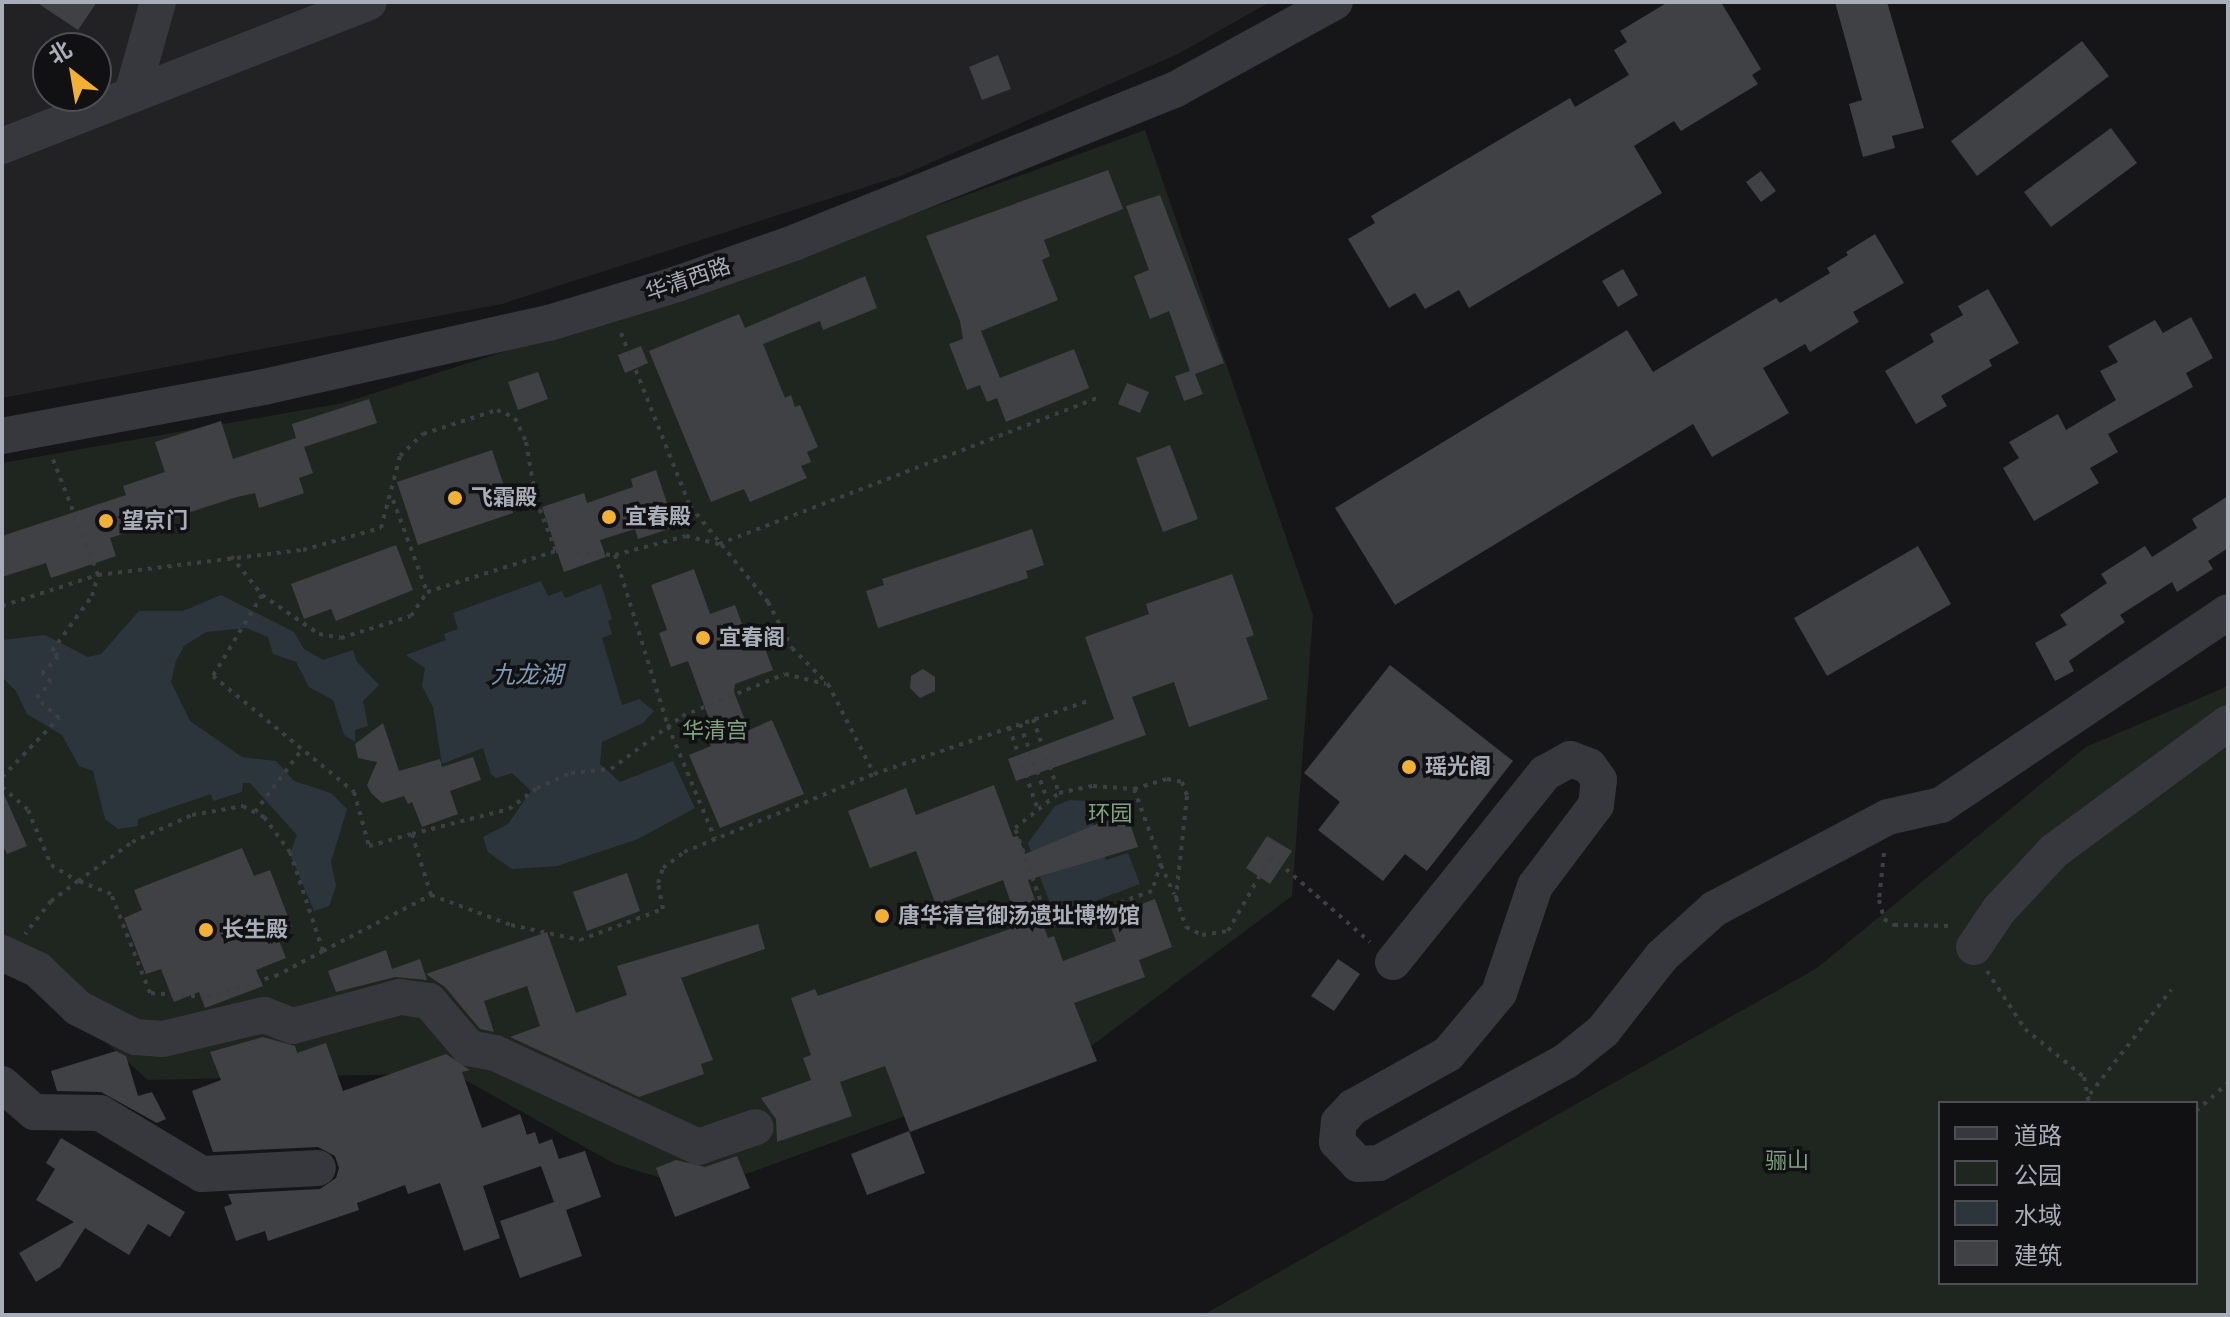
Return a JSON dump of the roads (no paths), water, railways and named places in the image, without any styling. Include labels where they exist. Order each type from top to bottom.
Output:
[{"type":"street","points":[[132,94],[158,2]]},
{"type":"street","points":[[2,146],[369,2]]},
{"type":"street","name":"华清西路","points":[[2,436],[264,387],[609,305],[796,242],[1176,89],[1335,2]]},
{"type":"street","points":[[1393,962],[1552,766],[1570,759],[1589,766],[1599,780],[1600,797],[1535,886],[1499,993],[1448,1054],[1353,1107],[1339,1122],[1337,1142],[1358,1164],[1379,1163],[1566,1061],[1603,1031],[1662,956],[1714,909],[1888,817],[1941,805],[2228,612]]},
{"type":"street","points":[[1974,947],[1999,910],[2054,851],[2228,723]]},
{"type":"street","points":[[11,948],[78,1008],[135,1037],[163,1039],[264,1015],[293,1026],[400,997],[429,1001],[469,1048],[495,1053],[698,1147],[756,1127]]},
{"type":"street","points":[[2,1084],[34,1112],[100,1113],[202,1174],[318,1168]]},
{"type":"water","name":"九龙湖","points":[[541,581],[548,596],[562,591],[565,598],[601,584],[612,619],[608,621],[612,634],[602,638],[622,705],[639,699],[654,711],[643,723],[602,742],[600,764],[620,782],[673,761],[695,808],[638,839],[557,866],[512,869],[488,852],[483,837],[508,824],[531,791],[512,773],[496,778],[491,774],[483,748],[442,764],[433,707],[422,686],[425,668],[406,655],[446,640],[444,634],[458,629],[453,613]]},
{"type":"water","points":[[221,595],[294,632],[304,649],[323,660],[353,650],[357,662],[379,685],[363,701],[368,726],[355,730],[355,742],[344,735],[333,700],[309,687],[296,662],[273,654],[268,637],[246,628],[206,632],[184,646],[176,661],[171,682],[190,721],[242,757],[276,761],[294,781],[331,793],[347,809],[331,862],[336,886],[329,906],[314,911],[290,854],[297,835],[250,783],[243,783],[242,792],[213,801],[211,794],[138,819],[138,826],[118,829],[105,819],[93,771],[79,766],[62,735],[27,714],[16,691],[2,677],[2,640],[45,635],[88,657],[101,654],[139,611],[183,611]]},
{"type":"water","points":[[1070,800],[1109,802],[1114,815],[1093,823],[1106,860],[1128,853],[1140,884],[1055,916],[1040,877],[1093,859],[1031,852],[1028,843],[1055,806]]},
{"type":"place","name":"飞霜殿","points":[[455,498]]},
{"type":"place","name":"宜春殿","points":[[609,517]]},
{"type":"place","name":"望京门","points":[[106,521]]},
{"type":"place","name":"宜春阁","points":[[703,638]]},
{"type":"place","name":"瑶光阁","points":[[1409,767]]},
{"type":"place","name":"唐华清宫御汤遗址博物馆","points":[[882,916]]},
{"type":"place","name":"长生殿","points":[[206,930]]},
{"type":"park label","name":"华清宫","points":[[715,731]]},
{"type":"park label","name":"环园","points":[[1110,814]]},
{"type":"park label","name":"骊山","points":[[1787,1161]]}]
